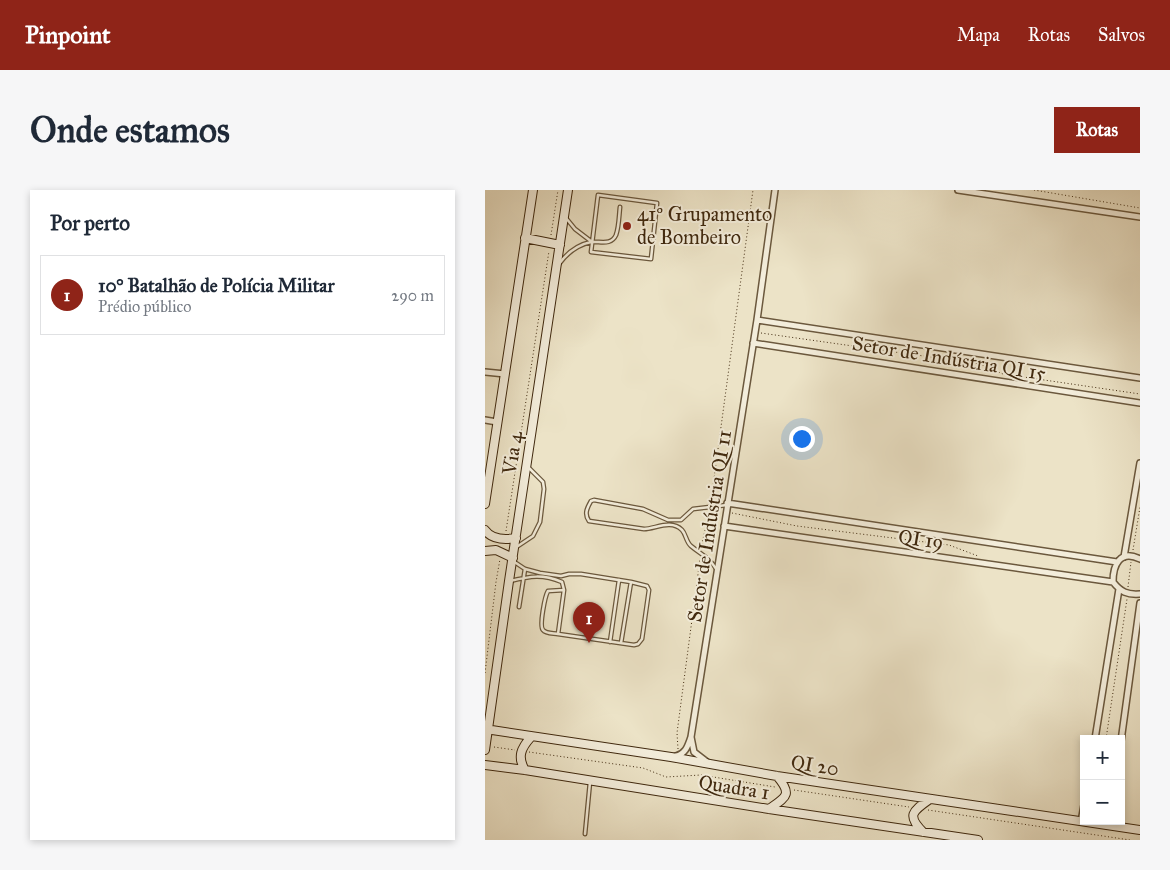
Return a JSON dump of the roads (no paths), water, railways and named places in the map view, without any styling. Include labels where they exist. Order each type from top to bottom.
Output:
[{"type":"street","points":[[485,504],[533,190]]},
{"type":"street","name":"Via 4","points":[[485,750],[568,190]]},
{"type":"street","name":"Setor de Indústria QI 11","points":[[691,737],[757,320],[775,190]]},
{"type":"street","points":[[958,190],[1140,217]]},
{"type":"street","points":[[525,238],[560,245]]},
{"type":"street","points":[[757,320],[1140,378]]},
{"type":"street","name":"Setor de Indústria QI 15","points":[[753,343],[1140,402]]},
{"type":"street","points":[[485,372],[505,374]]},
{"type":"street","points":[[485,420],[497,422]]},
{"type":"street","points":[[1124,557],[1140,463]]},
{"type":"street","points":[[727,504],[1117,562]]},
{"type":"street","name":"QI 19","points":[[724,526],[1113,582]]},
{"type":"street","points":[[485,530],[490,536],[505,540],[516,538]]},
{"type":"street","points":[[485,551],[502,551],[513,559]]},
{"type":"street","points":[[1140,559],[1124,557],[1117,562],[1113,570],[1113,582],[1119,590],[1127,594],[1140,594]]},
{"type":"street","points":[[1096,735],[1119,590]]},
{"type":"street","points":[[1122,735],[1140,603]]},
{"type":"street","name":"QI 20","points":[[487,730],[675,756],[777,776],[1080,822]]},
{"type":"street","points":[[525,770],[520,757],[524,744],[531,737]]},
{"type":"street","points":[[675,756],[687,749],[691,737]]},
{"type":"street","points":[[691,737],[694,752],[709,763]]},
{"type":"street","name":"Quadra 1","points":[[485,765],[978,840]]},
{"type":"street","points":[[769,809],[784,799],[786,786],[777,776]]},
{"type":"street","points":[[923,832],[914,823],[913,815],[917,809],[930,799]]},
{"type":"street","name":"QI 20","points":[[1115,825],[1140,830]]},
{"type":"lane","points":[[598,195],[657,203],[651,258],[591,252],[592,242],[598,195]]},
{"type":"lane","points":[[556,269],[571,251],[592,242],[605,243],[615,236],[620,207]]},
{"type":"lane","points":[[565,215],[575,229],[592,242]]},
{"type":"lane","points":[[514,549],[533,536],[540,522],[543,482],[527,465]]},
{"type":"lane","points":[[718,571],[711,560],[687,542],[680,528],[660,525],[644,529],[589,521],[586,517],[587,509],[591,501],[594,500],[643,508],[661,518],[681,520],[693,509],[727,504]]},
{"type":"lane","points":[[513,559],[525,569],[540,574],[561,576],[581,574],[647,586],[649,590],[642,639],[638,644],[634,645],[544,631],[541,626],[548,591],[564,590]]},
{"type":"lane","points":[[519,608],[525,569]]},
{"type":"lane","points":[[509,581],[524,577],[540,576],[562,582],[564,590],[558,634]]},
{"type":"lane","points":[[610,642],[619,580]]},
{"type":"lane","points":[[621,643],[631,582]]},
{"type":"lane","points":[[585,834],[591,780]]},
{"type":"place","name":"41º Grupamento de Bombeiro","points":[[627,226]]},
{"type":"place","name":"10° Batalhão de Polícia Militar","points":[[589,643]]}]
